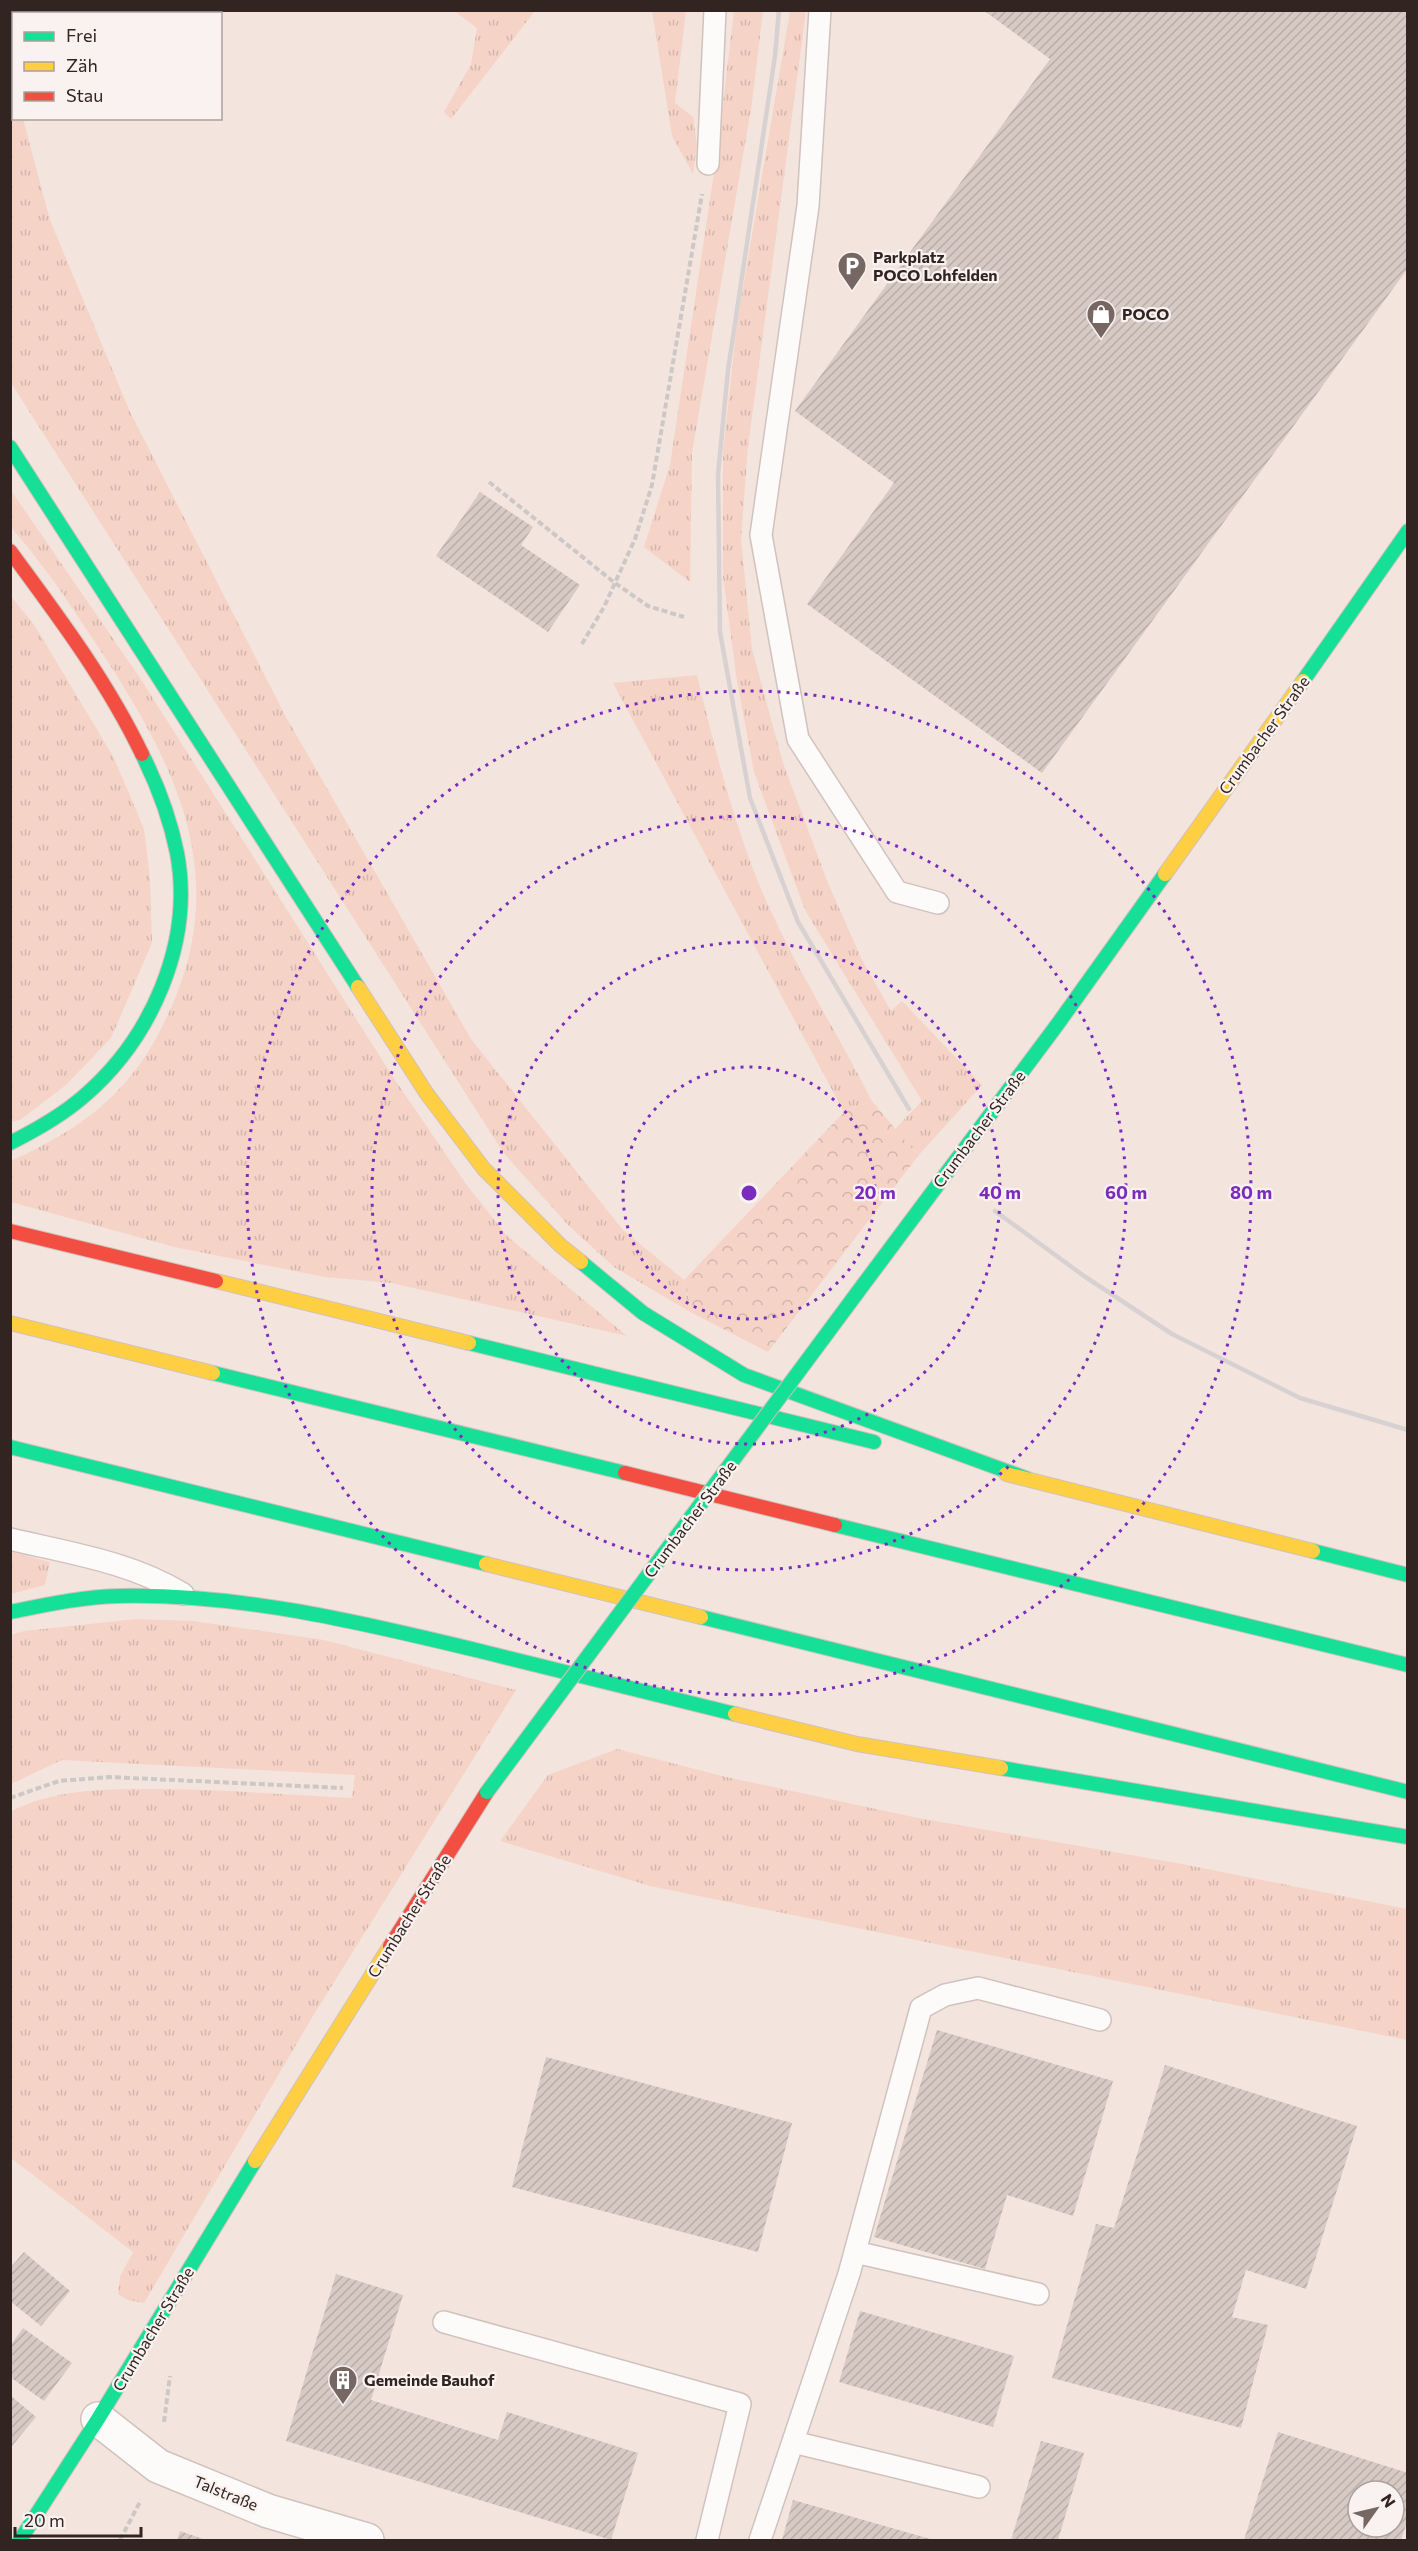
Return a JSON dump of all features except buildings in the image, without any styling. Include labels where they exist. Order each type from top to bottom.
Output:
[{"type":"main road","points":[[10,447],[427,1094],[484,1169],[561,1246],[643,1313],[744,1375],[1028,1479]]},
{"type":"main road","name":"Crumbacher Straße","points":[[20,2541],[487,1792],[1057,1025],[1361,600],[1407,531]]},
{"type":"main road","points":[[10,550],[39,588],[105,688],[152,774],[167,815],[177,854],[180,890],[177,927],[170,964],[159,996],[122,1056],[96,1088],[63,1113],[10,1143]]},
{"type":"main road","points":[[10,1231],[889,1446]]},
{"type":"main road","points":[[10,1323],[1407,1665]]},
{"type":"main road","points":[[10,1447],[1407,1792]]},
{"type":"main road","points":[[912,1451],[1407,1575]]},
{"type":"main road","points":[[10,1612],[73,1600],[116,1596],[188,1597],[298,1611],[427,1638],[857,1744],[1407,1837]]},
{"type":"street","name":"Talstraße","points":[[98,2419],[158,2466],[268,2511],[367,2541]]},
{"type":"lane","points":[[708,164],[715,10]]},
{"type":"lane","points":[[820,10],[808,206],[761,535],[798,740],[897,892],[938,903]]},
{"type":"lane","points":[[10,1539],[122,1566],[158,1579],[188,1597]]},
{"type":"lane","points":[[760,2541],[855,2252],[921,2008],[945,1995],[978,1988],[1100,2020]]},
{"type":"lane","points":[[855,2252],[1038,2294]]},
{"type":"lane","points":[[444,2322],[740,2404],[707,2541]]},
{"type":"lane","points":[[793,2442],[979,2487]]},
{"type":"path","points":[[582,644],[615,583],[635,539],[652,485],[708,164]]},
{"type":"path","points":[[489,482],[615,583],[648,606],[684,617]]},
{"type":"path","points":[[10,1798],[59,1781],[108,1777],[343,1788]]},
{"type":"path","points":[[120,2541],[158,2466]]},
{"type":"green space","points":[[11,11],[40,11],[12,12],[12,120],[23,120],[50,220],[130,412],[286,717],[471,1039],[623,1230],[684,1280],[692,1313],[614,1267],[567,1224],[503,1152],[11,383]]},
{"type":"green space","points":[[454,11],[535,11],[451,119],[444,112],[471,64],[477,28]]},
{"type":"green space","points":[[652,11],[686,11],[675,103],[693,117],[697,145],[693,174],[672,136]]},
{"type":"green space","points":[[734,11],[763,11],[752,103],[692,453],[690,582],[644,547],[670,465],[717,153]]},
{"type":"green space","points":[[790,11],[806,11],[748,447],[741,538],[752,649],[783,763],[828,883],[862,960],[891,1011],[902,1001],[982,1085],[918,1156],[895,1129],[922,1101],[805,910],[754,772],[737,681],[723,577],[723,452],[737,323]]},
{"type":"green space","points":[[10,489],[140,678],[393,1077],[466,1184],[507,1236],[627,1336],[391,1283],[325,1277],[174,1247],[11,1202],[11,1161],[68,1131],[91,1114],[113,1096],[149,1051],[177,993],[193,937],[196,882],[188,830],[172,780],[149,731],[121,683],[60,590],[12,528]]},
{"type":"green space","points":[[10,595],[35,626],[114,758],[144,829],[150,878],[152,943],[111,1038],[66,1085],[20,1120],[11,1122]]},
{"type":"green space","points":[[697,675],[729,797],[744,845],[765,899],[794,958],[872,1101],[844,1112],[613,683]]},
{"type":"green space","points":[[872,1101],[918,1156],[768,1352],[692,1313],[684,1280],[844,1112]]},
{"type":"green space","points":[[11,1552],[50,1562],[45,1585],[11,1594]]},
{"type":"green space","points":[[136,1619],[193,1621],[324,1640],[516,1690],[313,2016],[144,2303],[128,2300],[118,2294],[120,2276],[133,2252],[11,2158],[11,1811],[49,1797],[108,1790],[237,1791],[352,1798],[355,1775],[62,1760],[11,1784],[11,1635],[24,1631]]},
{"type":"green space","points":[[617,1749],[722,1776],[918,1818],[1177,1863],[1407,1909],[1407,2040],[650,1886],[500,1841],[548,1775]]},
{"type":"railway","points":[[779,10],[775,56],[728,370],[718,475],[720,632],[750,798],[798,922],[909,1109]]},
{"type":"railway","points":[[995,1211],[1084,1276],[1172,1334],[1300,1398],[1408,1430]]},
{"type":"traffic: fast","points":[[10,447],[358,987]]},
{"type":"traffic: fast","points":[[1303,681],[1408,531]]},
{"type":"traffic: fast","points":[[10,1143],[39,1128],[66,1110],[107,1074],[129,1047],[162,987],[173,954],[179,921],[181,887],[171,827],[142,754]]},
{"type":"traffic: fast","points":[[863,1285],[1057,1025],[1165,874]]},
{"type":"traffic: fast","points":[[581,1262],[643,1313],[744,1375],[1028,1479]]},
{"type":"traffic: fast","points":[[487,1792],[863,1285]]},
{"type":"traffic: fast","points":[[469,1343],[874,1442]]},
{"type":"traffic: fast","points":[[213,1373],[625,1473]]},
{"type":"traffic: fast","points":[[10,1447],[486,1564]]},
{"type":"traffic: fast","points":[[835,1525],[1408,1665]]},
{"type":"traffic: fast","points":[[1313,1551],[1408,1575]]},
{"type":"traffic: fast","points":[[10,1612],[50,1604],[118,1596],[164,1596],[256,1605],[393,1631],[735,1714]]},
{"type":"traffic: fast","points":[[701,1617],[1408,1792]]},
{"type":"traffic: fast","points":[[1001,1768],[1408,1837]]},
{"type":"traffic: fast","points":[[20,2540],[98,2419],[255,2161]]},
{"type":"traffic: slow","points":[[1165,874],[1303,681]]},
{"type":"traffic: slow","points":[[358,987],[427,1094],[484,1169],[561,1246],[581,1262]]},
{"type":"traffic: slow","points":[[216,1281],[469,1343]]},
{"type":"traffic: slow","points":[[10,1323],[213,1373]]},
{"type":"traffic: slow","points":[[1006,1474],[1313,1551]]},
{"type":"traffic: slow","points":[[486,1564],[701,1617]]},
{"type":"traffic: slow","points":[[735,1714],[857,1744],[1001,1768]]},
{"type":"traffic: slow","points":[[255,2161],[390,1946]]},
{"type":"traffic: jam","points":[[10,551],[98,675],[142,754]]},
{"type":"traffic: jam","points":[[10,1231],[216,1281]]},
{"type":"traffic: jam","points":[[625,1473],[835,1525]]},
{"type":"traffic: jam","points":[[390,1946],[487,1792]]},
{"type":"place","name":"Parkplatz POCO Lohfelden","points":[[852,292]]},
{"type":"place","name":"POCO","points":[[1101,340]]},
{"type":"place","name":"Gemeinde Bauhof","points":[[343,2406]]}]
